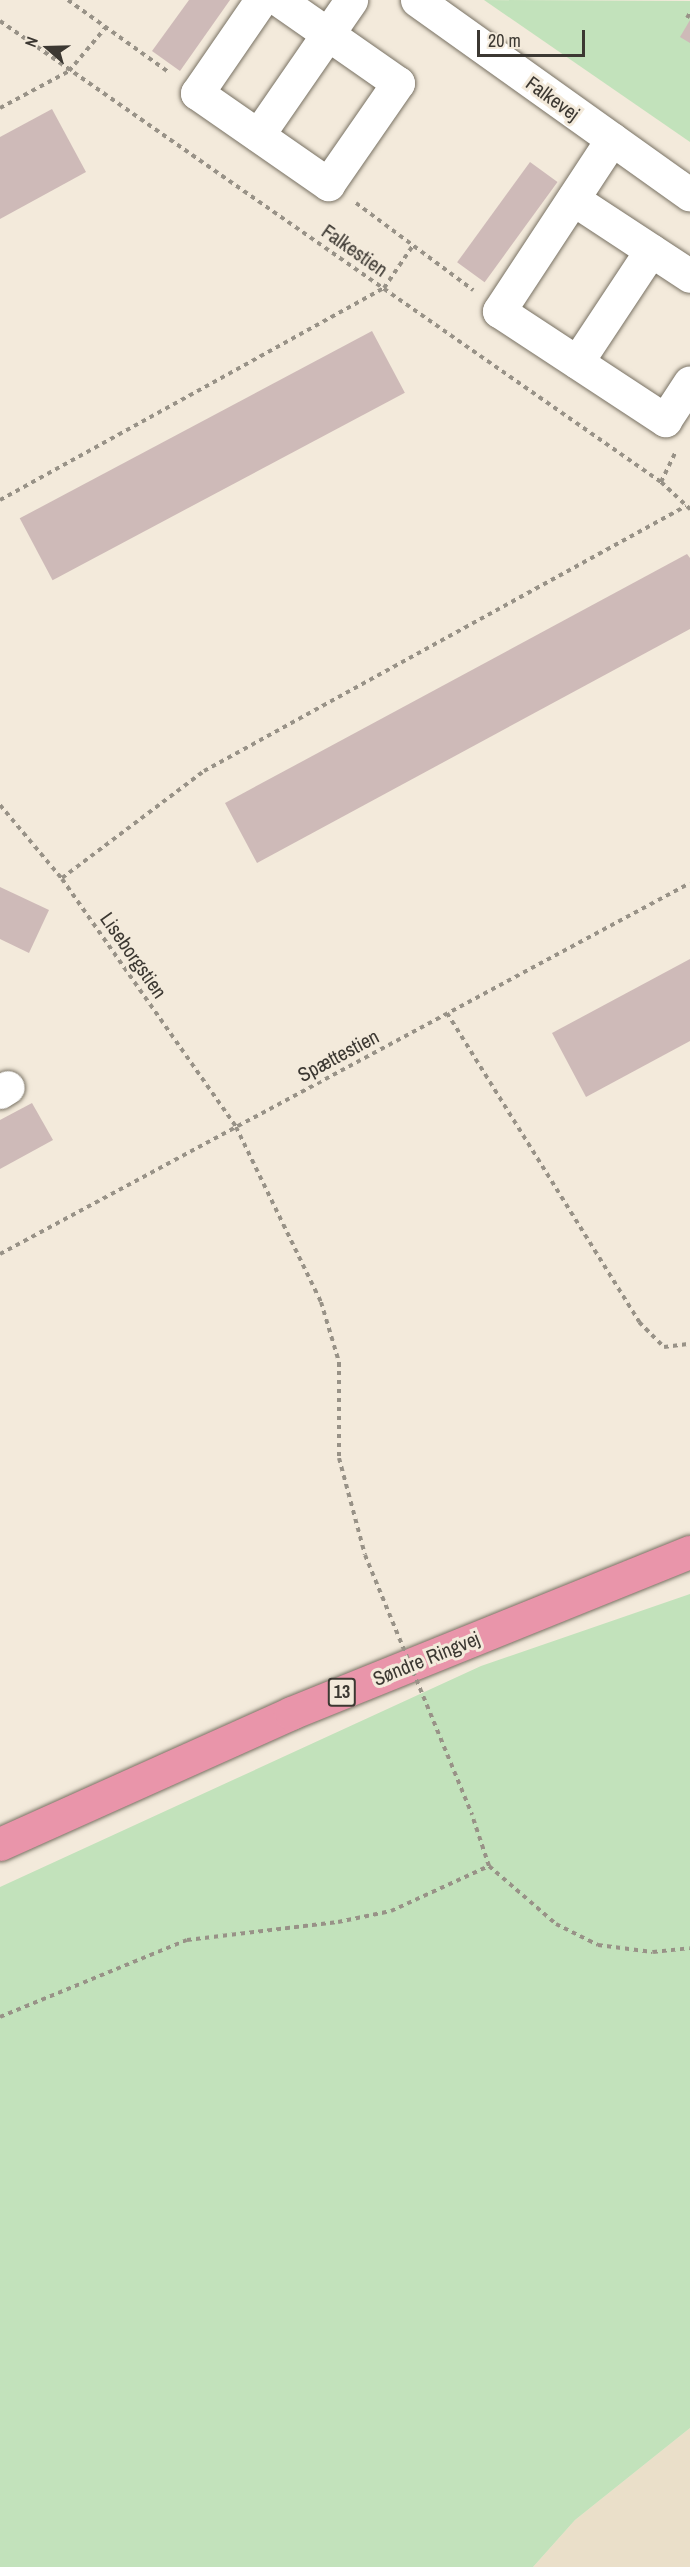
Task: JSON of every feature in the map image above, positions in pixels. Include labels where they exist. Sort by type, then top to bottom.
[{"type":"main road","name":"Søndre Ringvej","points":[[0,1844],[291,1713],[690,1552]]},
{"type":"street","points":[[261,0],[197,93],[328,184],[398,83],[279,0]]},
{"type":"street","points":[[258,135],[351,0]]},
{"type":"street","name":"Falkevej","points":[[417,0],[690,195]]},
{"type":"street","points":[[612,139],[499,311],[665,420],[690,382]]},
{"type":"street","points":[[573,199],[690,276]]},
{"type":"street","points":[[577,362],[651,250]]},
{"type":"path","points":[[69,0],[197,93]]},
{"type":"path","points":[[687,18],[690,13]]},
{"type":"path","name":"Falkestien","points":[[0,21],[661,482],[688,507]]},
{"type":"path","points":[[0,108],[69,70],[106,27]]},
{"type":"path","points":[[328,184],[414,244],[499,311]]},
{"type":"path","points":[[0,500],[384,288],[414,244]]},
{"type":"path","points":[[62,879],[204,771],[688,507]]},
{"type":"path","name":"Liseborgstien","points":[[0,805],[62,879],[236,1127],[321,1302],[339,1362],[339,1458],[365,1555],[472,1815],[489,1866]]},
{"type":"path","name":"Spættestien","points":[[0,1254],[690,883]]},
{"type":"path","points":[[447,1013],[639,1322],[664,1347],[690,1344]]},
{"type":"path","points":[[0,2018],[187,1941],[338,1922],[391,1911],[489,1866],[556,1924],[598,1945],[653,1952],[690,1948]]},
{"type":"shaded area","points":[[690,2428],[690,2567],[533,2567],[575,2520]]},
{"type":"green space","points":[[484,0],[690,1],[690,142]]},
{"type":"green space","points":[[690,1594],[690,2428],[575,2520],[533,2567],[0,2567],[0,1887],[481,1666]]},
{"type":"building","points":[[189,0],[230,0],[180,71],[152,51]]},
{"type":"building","points":[[690,20],[690,43],[680,37]]},
{"type":"building","points":[[52,109],[86,172],[0,219],[0,137]]},
{"type":"building","points":[[530,162],[558,182],[485,282],[457,262]]},
{"type":"building","points":[[372,331],[405,393],[53,580],[20,518]]},
{"type":"building","points":[[687,554],[690,558],[690,629],[257,863],[225,803]]},
{"type":"building","points":[[0,887],[49,910],[29,953],[0,939]]},
{"type":"building","points":[[690,959],[690,1041],[586,1097],[552,1033]]},
{"type":"building","points":[[32,1103],[53,1140],[0,1169],[0,1120]]}]
